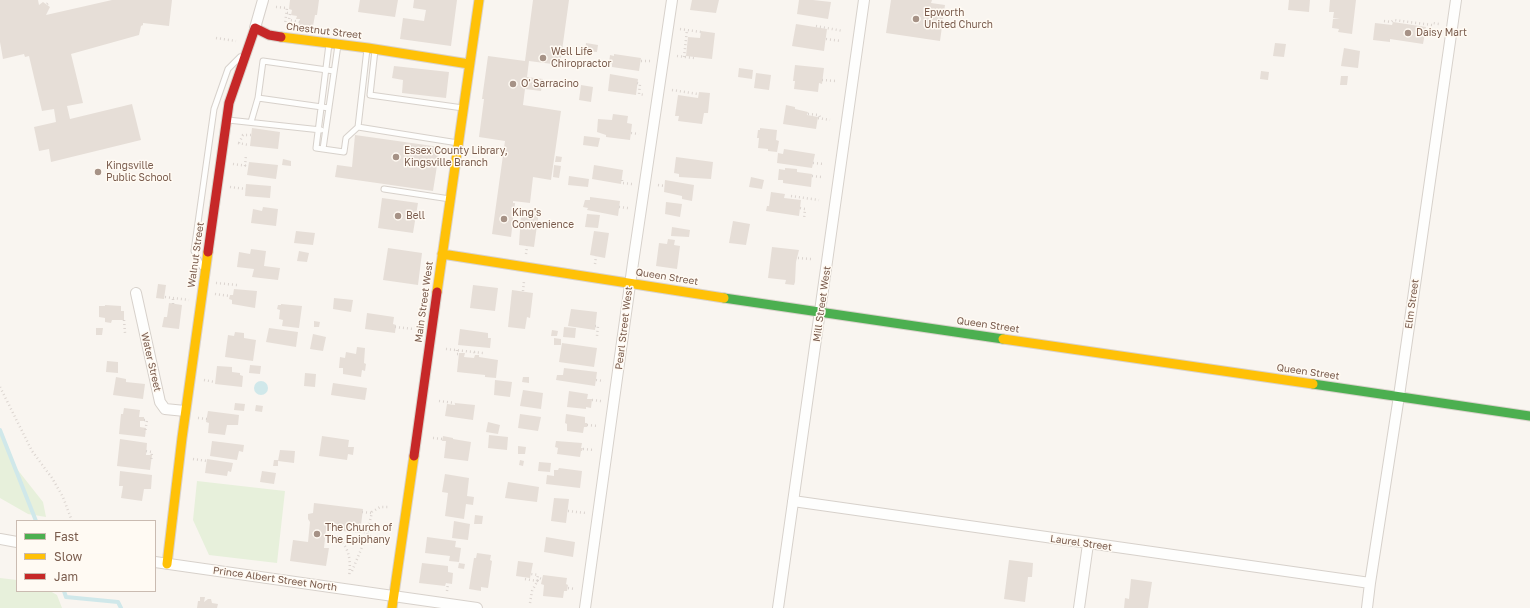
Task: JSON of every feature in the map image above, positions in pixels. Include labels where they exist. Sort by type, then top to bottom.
[{"type":"street","points":[[247,50],[263,0]]},
{"type":"street","name":"Main Street West","points":[[392,608],[479,0]]},
{"type":"street","name":"Pearl Street West","points":[[585,608],[630,282],[672,0]]},
{"type":"street","name":"Mill Street West","points":[[778,608],[864,0]]},
{"type":"street","name":"Elm Street","points":[[1367,608],[1456,0]]},
{"type":"street","name":"Chestnut Street","points":[[255,28],[273,36],[371,48],[470,64]]},
{"type":"street","name":"Walnut Street","points":[[167,564],[185,411],[229,103],[247,50]]},
{"type":"street","name":"Queen Street","points":[[442,254],[821,312],[1530,416]]},
{"type":"street","name":"Water Street","points":[[136,293],[160,402],[165,409],[185,411]]},
{"type":"street","name":"Laurel Street","points":[[793,501],[1370,583]]},
{"type":"street","points":[[0,539],[16,542]]},
{"type":"street","points":[[1079,608],[1088,544]]},
{"type":"street","name":"Prince Albert Street North","points":[[156,562],[477,608]]},
{"type":"lane","points":[[334,44],[326,69],[316,148],[344,152],[346,138],[358,127],[371,48]]},
{"type":"lane","points":[[323,149],[334,71],[334,44]]},
{"type":"lane","points":[[371,48],[370,95],[464,108]]},
{"type":"lane","points":[[204,277],[194,251],[214,109],[228,69],[247,50]]},
{"type":"lane","points":[[251,122],[258,98],[263,61],[334,71]]},
{"type":"lane","points":[[258,98],[329,108]]},
{"type":"lane","points":[[227,120],[325,131]]},
{"type":"lane","points":[[358,127],[459,143]]},
{"type":"lane","points":[[384,189],[450,200]]},
{"type":"path","points":[[276,7],[287,8],[285,24]]},
{"type":"path","points":[[287,13],[290,13],[289,20],[300,22]]},
{"type":"path","points":[[1384,21],[1391,22],[1394,20],[1432,25],[1433,23],[1439,24]]},
{"type":"path","points":[[816,26],[843,31]]},
{"type":"path","points":[[680,29],[701,32]]},
{"type":"path","points":[[684,57],[688,30]]},
{"type":"path","points":[[216,38],[239,41]]},
{"type":"path","points":[[826,39],[842,41]]},
{"type":"path","points":[[676,56],[694,57]]},
{"type":"path","points":[[640,60],[650,61]]},
{"type":"path","points":[[822,80],[836,81]]},
{"type":"path","points":[[638,83],[640,84],[639,94],[645,95]]},
{"type":"path","points":[[672,90],[698,94]]},
{"type":"path","points":[[808,114],[819,115],[820,119],[830,120]]},
{"type":"path","points":[[631,133],[639,134]]},
{"type":"path","points":[[250,145],[238,143],[243,135],[251,135]]},
{"type":"path","points":[[233,164],[246,166],[246,156]]},
{"type":"path","points":[[813,163],[824,164]]},
{"type":"path","points":[[812,176],[822,177]]},
{"type":"path","points":[[622,180],[622,183],[632,184]]},
{"type":"path","points":[[658,185],[664,186]]},
{"type":"path","points":[[230,187],[246,189]]},
{"type":"path","points":[[791,196],[819,200]]},
{"type":"path","points":[[619,207],[628,208]]},
{"type":"path","points":[[800,208],[805,209],[804,219]]},
{"type":"path","points":[[526,255],[527,246]]},
{"type":"path","points":[[595,265],[596,256]]},
{"type":"path","points":[[798,258],[811,259]]},
{"type":"path","points":[[204,277],[237,285]]},
{"type":"path","points":[[523,292],[524,281]]},
{"type":"path","points":[[215,294],[230,296]]},
{"type":"path","points":[[165,297],[190,300]]},
{"type":"path","points":[[173,298],[173,304]]},
{"type":"path","points":[[124,320],[125,333]]},
{"type":"path","points":[[595,326],[598,326],[597,336]]},
{"type":"path","points":[[395,327],[414,329]]},
{"type":"path","points":[[446,349],[474,354],[483,353]]},
{"type":"path","points":[[457,350],[457,354],[459,354]]},
{"type":"path","points":[[204,380],[215,382]]},
{"type":"path","points":[[596,380],[604,381]]},
{"type":"path","points":[[0,387],[32,451],[52,478],[63,497],[72,520]]},
{"type":"path","points":[[592,400],[601,402]]},
{"type":"path","points":[[439,401],[455,403]]},
{"type":"path","points":[[198,418],[207,419]]},
{"type":"path","points":[[144,420],[147,420],[145,433]]},
{"type":"path","points":[[587,425],[598,426]]},
{"type":"path","points":[[433,438],[443,439]]},
{"type":"path","points":[[583,449],[594,450]]},
{"type":"path","points":[[146,452],[152,452],[151,461]]},
{"type":"path","points":[[193,459],[207,461]]},
{"type":"path","points":[[325,536],[337,537],[348,551],[350,577],[368,533],[372,513],[380,507],[389,507]]},
{"type":"path","points":[[568,511],[586,513]]},
{"type":"path","points":[[362,512],[372,513]]},
{"type":"path","points":[[360,531],[368,533],[373,539],[384,543]]},
{"type":"path","points":[[530,603],[532,591],[538,575],[531,574]]},
{"type":"path","points":[[525,579],[537,581],[539,578],[542,579]]},
{"type":"path","points":[[447,591],[448,583]]},
{"type":"path","points":[[568,588],[575,589]]},
{"type":"green space","points":[[0,428],[17,469],[43,502],[46,517],[28,514],[0,498]]},
{"type":"green space","points":[[197,481],[285,491],[277,563],[209,555],[193,520]]},
{"type":"green space","points":[[0,578],[16,580],[16,592],[52,592],[57,595],[62,608],[0,608]]},
{"type":"water","points":[[258,381],[264,381],[268,385],[268,391],[264,395],[258,395],[254,391],[254,385]]},
{"type":"building","points":[[0,0],[38,0],[39,5],[43,2],[50,7],[46,15],[112,0],[172,0],[169,26],[143,23],[139,35],[71,54],[83,103],[67,106],[70,119],[132,104],[141,140],[51,162],[49,149],[39,151],[34,127],[56,122],[54,109],[42,111],[29,56],[25,57],[24,54],[3,59],[0,42]]},
{"type":"building","points":[[290,0],[319,0],[317,15],[315,15],[313,26],[299,25],[300,19],[296,19],[297,16],[291,15],[292,10],[289,9]]},
{"type":"building","points":[[360,0],[398,0],[395,17],[358,12]]},
{"type":"building","points":[[414,0],[457,0],[451,46],[400,39],[403,18],[424,21],[426,10],[413,8]]},
{"type":"building","points":[[533,0],[569,0],[560,65],[529,61],[527,77],[543,79],[541,91],[525,89],[523,105],[561,111],[551,180],[533,177],[530,203],[513,201],[513,203],[515,203],[511,237],[492,234],[505,141],[479,137],[484,99],[482,99],[488,56],[525,61]]},
{"type":"building","points":[[692,0],[719,0],[716,13],[690,10]]},
{"type":"building","points":[[799,0],[831,2],[828,19],[797,14]]},
{"type":"building","name":"Epworth United Church","points":[[891,0],[932,0],[931,3],[945,5],[940,41],[886,33]]},
{"type":"building","points":[[1289,0],[1310,0],[1309,12],[1288,10]]},
{"type":"building","points":[[1330,0],[1356,0],[1352,34],[1338,32],[1339,29],[1332,28],[1333,19],[1340,18],[1333,18],[1334,12],[1329,12]]},
{"type":"building","name":"Daisy Mart","points":[[1393,22],[1426,27],[1423,44],[1390,39],[1390,42],[1373,40],[1375,23],[1392,25]]},
{"type":"building","points":[[796,24],[827,29],[824,51],[792,46]]},
{"type":"building","points":[[701,31],[715,33],[712,59],[686,56],[688,37],[700,38]]},
{"type":"building","points":[[586,43],[598,45],[597,52],[585,51]]},
{"type":"building","points":[[1275,43],[1286,44],[1284,57],[1273,56]]},
{"type":"building","points":[[1344,48],[1360,51],[1358,68],[1341,66]]},
{"type":"building","points":[[614,54],[641,58],[639,71],[612,67],[612,64],[609,63],[610,55],[614,56]]},
{"type":"building","points":[[795,65],[824,68],[822,84],[819,83],[818,92],[794,89],[795,81],[793,81]]},
{"type":"building","points":[[394,66],[449,72],[446,98],[402,93],[403,80],[392,78]]},
{"type":"building","points":[[739,68],[753,70],[752,79],[738,77]]},
{"type":"building","points":[[1261,71],[1269,72],[1268,80],[1260,79]]},
{"type":"building","points":[[756,73],[771,75],[769,90],[754,88]]},
{"type":"building","points":[[610,74],[638,79],[636,95],[608,91]]},
{"type":"building","points":[[1341,76],[1348,76],[1347,85],[1340,85]]},
{"type":"building","points":[[581,85],[593,87],[591,102],[579,100]]},
{"type":"building","points":[[699,92],[710,93],[708,113],[704,113],[702,124],[678,121],[679,116],[675,116],[678,95],[698,98]]},
{"type":"building","points":[[786,105],[808,112],[807,115],[818,117],[816,129],[783,124]]},
{"type":"building","points":[[613,114],[628,116],[627,123],[632,124],[630,140],[606,137],[606,135],[597,132],[598,119],[612,120]]},
{"type":"building","points":[[252,128],[280,132],[278,149],[250,146]]},
{"type":"building","points":[[760,128],[777,130],[776,140],[779,141],[777,152],[758,148],[759,138],[757,138],[758,130],[760,130]]},
{"type":"building","name":"Essex County Library, Kingsville Branch","points":[[355,135],[440,147],[433,191],[335,177],[337,165],[352,167]]},
{"type":"building","points":[[584,136],[600,138],[598,147],[583,145]]},
{"type":"building","points":[[784,149],[815,154],[812,168],[777,163],[778,153],[783,154]]},
{"type":"building","points":[[556,156],[562,157],[561,162],[555,162]]},
{"type":"building","points":[[676,157],[713,162],[711,179],[679,177],[679,174],[674,173]]},
{"type":"building","points":[[283,159],[291,161],[291,166],[282,165]]},
{"type":"building","points":[[249,162],[278,165],[276,179],[247,175]]},
{"type":"building","points":[[554,165],[561,166],[559,178],[553,177]]},
{"type":"building","points":[[594,165],[623,170],[621,184],[592,179]]},
{"type":"building","points":[[785,168],[797,169],[797,172],[812,174],[811,187],[783,183],[783,180],[778,180],[779,169],[785,170]]},
{"type":"building","points":[[569,176],[589,179],[588,187],[568,185]]},
{"type":"building","points":[[751,177],[764,180],[762,189],[749,187]]},
{"type":"building","points":[[665,180],[694,185],[692,201],[682,199],[682,196],[664,192]]},
{"type":"building","points":[[246,184],[271,186],[270,198],[245,196]]},
{"type":"building","points":[[771,192],[785,194],[784,198],[801,200],[799,216],[766,211],[767,206],[769,206]]},
{"type":"building","points":[[590,197],[620,201],[618,216],[587,210],[588,208],[583,207],[585,200],[590,200]]},
{"type":"building","name":"Bell","points":[[382,198],[418,203],[413,233],[378,228]]},
{"type":"building","points":[[666,202],[682,204],[680,217],[665,214]]},
{"type":"building","points":[[263,207],[278,209],[276,226],[251,223],[253,209],[262,211]]},
{"type":"building","points":[[527,210],[539,211],[534,247],[519,245],[521,215],[526,215]]},
{"type":"building","points":[[587,214],[600,215],[598,228],[585,227]]},
{"type":"building","points":[[733,221],[750,224],[746,245],[729,243]]},
{"type":"building","points":[[672,227],[690,230],[689,237],[671,236]]},
{"type":"building","points":[[296,231],[315,233],[313,245],[294,243]]},
{"type":"building","points":[[594,231],[609,233],[605,258],[590,255]]},
{"type":"building","points":[[668,239],[675,240],[674,245],[680,246],[677,269],[656,266],[659,243],[667,244]]},
{"type":"building","points":[[772,247],[799,250],[796,262],[794,285],[785,284],[786,280],[768,278]]},
{"type":"building","points":[[388,248],[422,253],[418,285],[383,280]]},
{"type":"building","points":[[251,249],[266,251],[264,266],[280,268],[278,280],[252,277],[254,269],[237,267],[239,252],[250,254]]},
{"type":"building","points":[[299,251],[309,253],[307,262],[297,261]]},
{"type":"building","points":[[158,284],[166,285],[164,299],[156,298]]},
{"type":"building","points":[[473,285],[498,288],[495,311],[470,308]]},
{"type":"building","points":[[234,289],[257,291],[255,308],[232,304],[232,300],[229,299],[230,295],[233,295]]},
{"type":"building","points":[[512,290],[533,293],[530,318],[527,317],[525,329],[508,327]]},
{"type":"building","points":[[334,298],[353,300],[351,312],[333,309]]},
{"type":"building","points":[[169,303],[182,305],[179,329],[162,327],[164,317],[167,317]]},
{"type":"building","points":[[278,305],[302,306],[299,328],[282,326],[283,320],[279,319],[280,310],[277,309]]},
{"type":"building","points":[[99,306],[121,306],[121,311],[124,311],[124,320],[112,320],[111,323],[105,322],[105,318],[99,317]]},
{"type":"building","points":[[571,309],[597,312],[595,330],[568,326]]},
{"type":"building","points":[[367,313],[394,317],[393,324],[396,325],[395,333],[365,329]]},
{"type":"building","points":[[314,321],[320,322],[319,327],[314,327]]},
{"type":"building","points":[[564,327],[576,328],[575,338],[563,337]]},
{"type":"building","points":[[96,328],[103,328],[102,335],[96,335]]},
{"type":"building","points":[[269,328],[298,332],[296,347],[266,342]]},
{"type":"building","points":[[460,329],[488,333],[488,338],[491,338],[490,348],[458,345]]},
{"type":"building","points":[[552,330],[558,331],[557,336],[551,336]]},
{"type":"building","points":[[235,332],[244,333],[244,338],[256,340],[253,361],[225,357],[228,335],[234,336]]},
{"type":"building","points":[[313,334],[326,337],[323,351],[310,349]]},
{"type":"building","points":[[554,338],[561,339],[561,345],[554,345]]},
{"type":"building","points":[[562,343],[597,348],[594,367],[559,362]]},
{"type":"building","points":[[357,347],[365,348],[365,371],[362,370],[361,377],[343,374],[343,368],[339,368],[340,357],[345,358],[346,352],[356,354]]},
{"type":"building","points":[[459,353],[465,353],[464,357],[474,358],[475,355],[479,355],[479,357],[498,360],[496,378],[485,377],[485,375],[457,372]]},
{"type":"building","points":[[107,361],[118,362],[118,373],[106,372]]},
{"type":"building","points":[[250,365],[261,366],[260,374],[249,373]]},
{"type":"building","points":[[217,366],[232,367],[232,372],[240,373],[240,375],[243,376],[242,387],[215,384]]},
{"type":"building","points":[[564,368],[597,372],[595,386],[556,380],[557,375],[563,375]]},
{"type":"building","points":[[305,373],[316,374],[315,387],[304,386]]},
{"type":"building","points":[[116,377],[126,379],[126,382],[145,384],[143,399],[113,395]]},
{"type":"building","points":[[523,377],[529,377],[529,383],[522,382]]},
{"type":"building","points":[[495,380],[512,382],[510,397],[494,395]]},
{"type":"building","points":[[333,383],[367,388],[365,400],[331,395]]},
{"type":"building","points":[[523,390],[543,393],[541,409],[520,406]]},
{"type":"building","points":[[569,391],[588,394],[587,399],[592,399],[591,408],[586,407],[586,409],[567,407]]},
{"type":"building","points":[[235,403],[245,404],[244,411],[234,410]]},
{"type":"building","points":[[455,403],[475,405],[473,420],[445,416],[447,404],[455,405]]},
{"type":"building","points":[[256,405],[263,406],[262,412],[255,411]]},
{"type":"building","points":[[124,408],[140,410],[139,417],[144,417],[144,421],[140,421],[140,427],[146,428],[145,437],[119,434],[121,414],[123,414]]},
{"type":"building","points":[[208,411],[239,415],[238,425],[227,425],[225,435],[208,433],[209,423],[206,422]]},
{"type":"building","points":[[520,414],[541,417],[538,431],[518,428]]},
{"type":"building","points":[[566,414],[585,417],[587,427],[584,427],[583,433],[567,431],[567,424],[565,423]]},
{"type":"building","points":[[488,422],[500,425],[498,434],[486,432]]},
{"type":"building","points":[[489,435],[508,437],[507,450],[488,448]]},
{"type":"building","points":[[322,436],[349,440],[348,447],[354,447],[353,455],[348,454],[347,460],[319,456]]},
{"type":"building","points":[[443,436],[471,442],[468,461],[444,458],[446,441],[442,441]]},
{"type":"building","points":[[120,439],[147,443],[146,455],[152,455],[150,470],[117,466]]},
{"type":"building","points":[[212,441],[244,445],[243,452],[239,451],[237,460],[210,456]]},
{"type":"building","points":[[556,441],[582,443],[581,448],[583,448],[580,457],[557,454],[558,448],[555,447]]},
{"type":"building","points":[[518,446],[526,447],[525,454],[518,454]]},
{"type":"building","points":[[280,450],[295,451],[294,463],[278,461]]},
{"type":"building","points":[[207,459],[233,463],[231,472],[228,471],[227,476],[205,473]]},
{"type":"building","points":[[274,460],[278,460],[278,466],[273,466]]},
{"type":"building","points":[[520,460],[524,461],[523,466],[519,465]]},
{"type":"building","points":[[539,462],[551,463],[550,472],[538,471]]},
{"type":"building","points":[[559,468],[582,471],[580,488],[546,484],[547,475],[554,476],[554,470],[558,470]]},
{"type":"building","points":[[120,471],[152,475],[151,489],[144,489],[142,501],[121,498],[123,486],[119,486]]},
{"type":"building","points":[[262,471],[276,473],[274,484],[260,482]]},
{"type":"building","points":[[445,474],[469,478],[467,496],[474,497],[473,505],[466,504],[464,519],[445,516],[448,493],[442,492]]},
{"type":"building","points":[[508,482],[539,487],[537,502],[505,498]]},
{"type":"building","points":[[554,498],[569,499],[566,523],[551,521]]},
{"type":"building","name":"The Church of The Epiphany","points":[[314,503],[363,509],[360,533],[326,529],[324,548],[329,548],[326,566],[290,561],[293,540],[308,542],[310,522],[308,519],[308,514],[313,513]]},
{"type":"building","points":[[475,515],[483,516],[482,524],[474,524]]},
{"type":"building","points":[[454,521],[470,524],[468,540],[452,538]]},
{"type":"building","points":[[427,537],[456,541],[455,547],[461,548],[459,562],[449,561],[450,556],[425,553]]},
{"type":"building","points":[[546,537],[575,542],[573,557],[544,552]]},
{"type":"building","points":[[477,553],[491,555],[490,560],[492,561],[488,588],[481,587],[481,591],[469,589],[474,558],[476,558]]},
{"type":"building","points":[[1009,560],[1033,563],[1032,577],[1028,577],[1025,602],[1004,599]]},
{"type":"building","points":[[518,561],[533,563],[530,578],[516,576]]},
{"type":"building","points":[[422,563],[448,566],[448,572],[453,573],[452,584],[446,583],[445,586],[419,583]]},
{"type":"building","points":[[459,563],[465,564],[464,569],[458,568]]},
{"type":"building","points":[[543,575],[567,578],[567,591],[564,591],[563,598],[543,596],[544,585],[541,584]]},
{"type":"building","points":[[1131,579],[1152,582],[1148,608],[1124,608],[1125,598],[1129,599]]},
{"type":"building","points":[[200,597],[205,597],[204,602],[211,599],[212,603],[218,604],[217,608],[197,608]]},
{"type":"waterway","points":[[0,430],[36,520]]},
{"type":"waterway","points":[[64,592],[66,597],[118,602],[121,608]]},
{"type":"traffic: fast","points":[[724,298],[1003,339]]},
{"type":"traffic: fast","points":[[1313,384],[1530,416]]},
{"type":"traffic: slow","points":[[437,292],[479,0]]},
{"type":"traffic: slow","points":[[281,37],[368,48],[469,64]]},
{"type":"traffic: slow","points":[[167,564],[182,438],[208,252]]},
{"type":"traffic: slow","points":[[442,254],[724,298]]},
{"type":"traffic: slow","points":[[1003,339],[1313,384]]},
{"type":"traffic: slow","points":[[392,608],[414,456]]},
{"type":"traffic: jam","points":[[208,252],[229,103],[255,28],[269,35],[281,37]]},
{"type":"traffic: jam","points":[[414,456],[437,292]]},
{"type":"place","name":"Epworth United Church","points":[[916,19]]},
{"type":"place","name":"Daisy Mart","points":[[1408,33]]},
{"type":"place","name":"Well Life Chiropractor","points":[[543,58]]},
{"type":"place","name":"O' Sarracino","points":[[513,84]]},
{"type":"place","name":"Essex County Library, Kingsville Branch","points":[[396,157]]},
{"type":"place","name":"Kingsville Public School","points":[[98,172]]},
{"type":"place","name":"Bell","points":[[398,216]]},
{"type":"place","name":"King's Convenience","points":[[504,219]]},
{"type":"place","name":"The Church of The Epiphany","points":[[317,534]]}]
